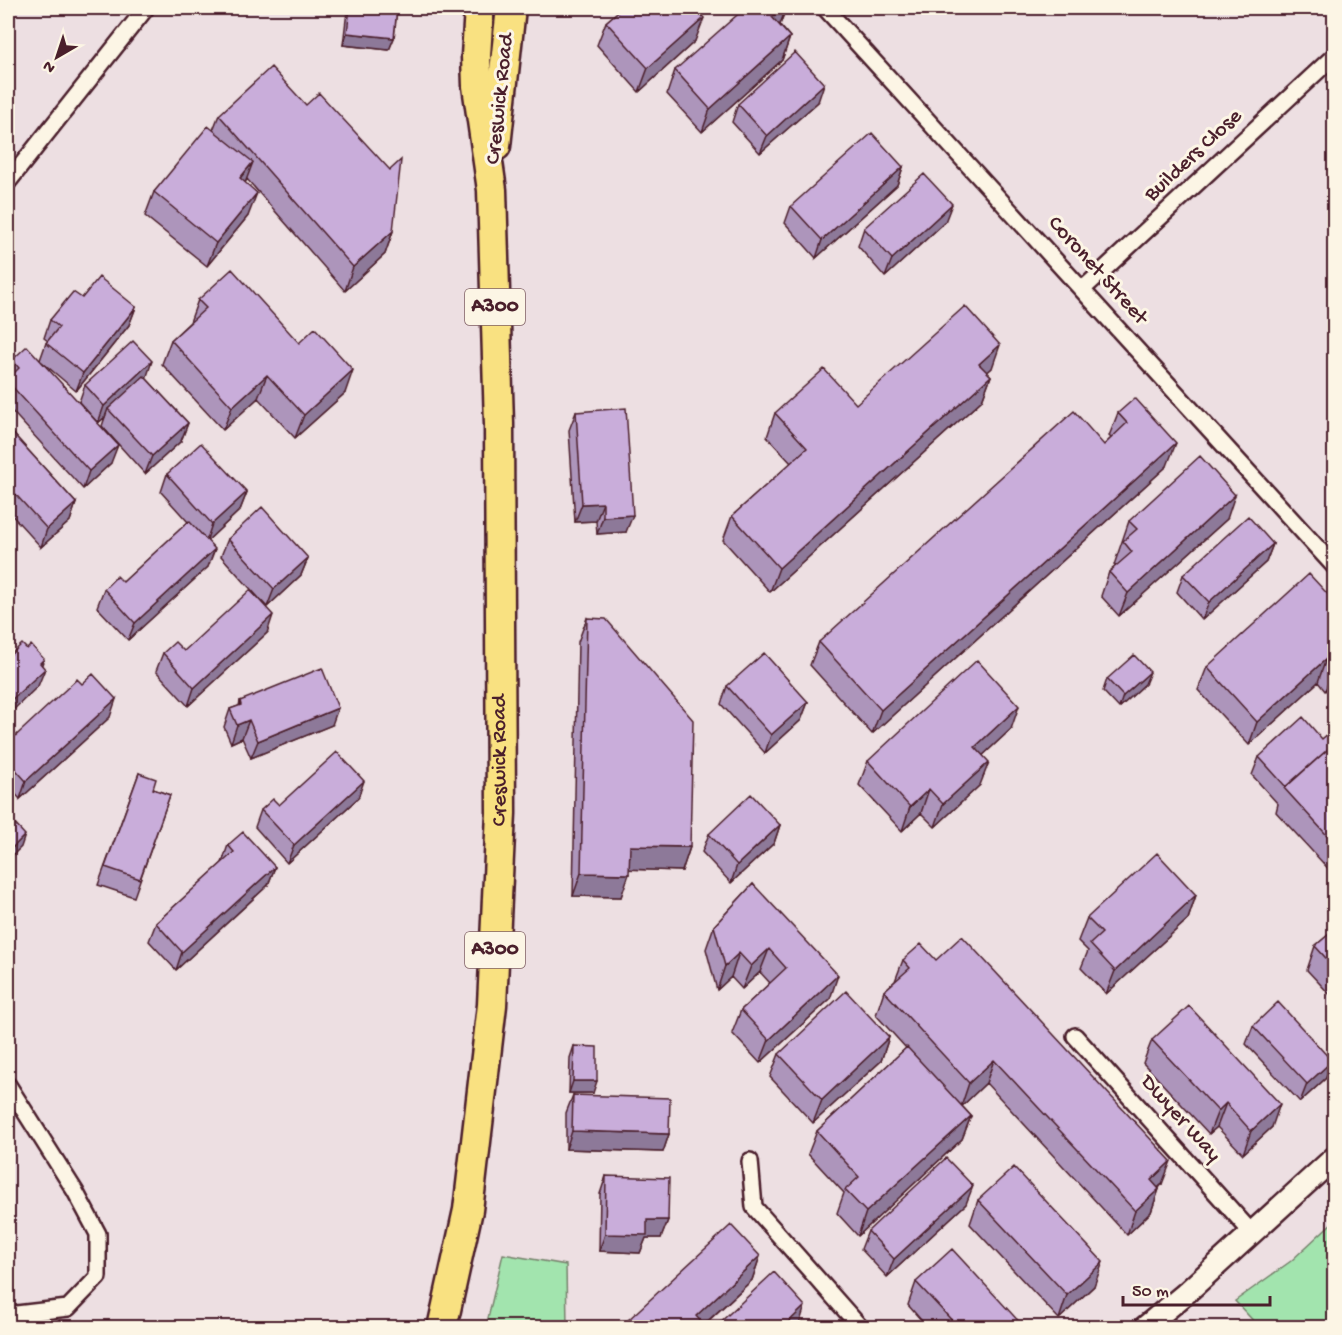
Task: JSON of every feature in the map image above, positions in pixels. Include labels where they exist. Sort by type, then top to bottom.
[{"type":"highway","name":"Creswick Road","points":[[442,1328],[468,1210],[492,1005],[501,813],[499,424],[492,190],[477,86],[479,8]]},
{"type":"highway","name":"Creswick Road","points":[[492,190],[511,8]]},
{"type":"highway","points":[[431,1328],[451,1286]]},
{"type":"highway","points":[[449,1328],[451,1286]]},
{"type":"street","points":[[8,183],[147,8]]},
{"type":"street","name":"Coronet Street","points":[[825,8],[1335,566]]},
{"type":"street","name":"Builders Close","points":[[1083,289],[1335,56]]},
{"type":"street","name":"Dwyer Way","points":[[1075,1036],[1252,1233]]},
{"type":"street","points":[[8,1315],[68,1308],[98,1277],[98,1234],[75,1191],[10,1088]]},
{"type":"street","points":[[1144,1328],[1185,1294],[1335,1158]]},
{"type":"street","points":[[750,1161],[754,1207],[861,1328]]},
{"type":"green space","points":[[1334,1221],[1334,1327],[1259,1327],[1235,1301],[1291,1261]]},
{"type":"green space","points":[[503,1254],[566,1265],[567,1327],[486,1327]]},
{"type":"building","points":[[350,8],[397,8],[394,38],[347,33]]},
{"type":"building","points":[[622,8],[695,8],[704,18],[648,68],[606,22]]},
{"type":"building","points":[[745,8],[783,8],[772,17],[790,37],[710,109],[675,70]]},
{"type":"building","points":[[795,52],[824,84],[767,136],[738,104]]},
{"type":"building","points":[[271,67],[306,105],[319,93],[390,170],[401,160],[393,231],[353,267],[219,115]]},
{"type":"building","points":[[208,126],[253,162],[240,178],[257,193],[216,243],[154,192]]},
{"type":"building","points":[[872,133],[903,167],[822,240],[791,206]]},
{"type":"building","points":[[924,174],[952,204],[892,259],[864,228]]},
{"type":"building","points":[[232,269],[299,343],[315,328],[353,370],[304,415],[267,375],[232,407],[171,340],[206,308],[198,300]]},
{"type":"building","points":[[99,277],[136,307],[83,373],[46,343],[59,327],[50,320],[73,292],[82,298]]},
{"type":"building","points":[[965,306],[1000,345],[979,364],[991,376],[779,568],[732,516],[807,448],[775,413],[824,369],[856,404]]},
{"type":"building","points":[[133,341],[152,361],[104,406],[85,385]]},
{"type":"building","points":[[27,346],[118,445],[89,471],[8,382],[8,379],[19,368],[12,360]]},
{"type":"building","points":[[144,376],[188,423],[152,456],[108,409]]},
{"type":"building","points":[[1135,398],[1176,443],[881,710],[819,642],[1074,411],[1104,445],[1127,423],[1118,413]]},
{"type":"building","points":[[626,408],[633,515],[603,517],[603,503],[582,504],[576,412]]},
{"type":"building","points":[[8,428],[76,503],[47,529],[8,486]]},
{"type":"building","points":[[201,443],[247,492],[212,524],[167,474]]},
{"type":"building","points":[[1200,456],[1235,495],[1128,593],[1109,572],[1132,552],[1123,541],[1137,529],[1129,521]]},
{"type":"building","points":[[262,507],[308,558],[274,589],[228,539]]},
{"type":"building","points":[[1248,516],[1273,544],[1209,602],[1183,575]]},
{"type":"building","points":[[189,521],[215,549],[135,623],[104,589],[117,576],[123,582]]},
{"type":"building","points":[[1309,574],[1335,602],[1335,667],[1326,659],[1257,722],[1207,667]]},
{"type":"building","points":[[250,590],[273,615],[194,688],[163,653],[175,642],[184,651]]},
{"type":"building","points":[[587,618],[606,619],[693,720],[690,847],[630,846],[629,874],[581,873]]},
{"type":"building","points":[[22,644],[27,649],[31,645],[44,659],[40,663],[45,669],[8,703],[8,657]]},
{"type":"building","points":[[764,653],[808,702],[771,735],[727,686]]},
{"type":"building","points":[[1134,655],[1150,672],[1123,696],[1107,679]]},
{"type":"building","points":[[977,660],[1019,706],[975,747],[989,762],[943,804],[929,789],[910,807],[868,761]]},
{"type":"building","points":[[322,668],[338,708],[258,741],[249,720],[237,725],[230,709],[241,705],[240,701]]},
{"type":"building","points":[[93,674],[116,699],[26,781],[8,761],[8,743],[77,679],[82,684]]},
{"type":"building","points":[[1303,717],[1322,739],[1335,728],[1335,743],[1286,787],[1259,757]]},
{"type":"building","points":[[1335,743],[1335,844],[1284,788]]},
{"type":"building","points":[[337,752],[364,781],[294,845],[261,810],[273,799],[279,805]]},
{"type":"building","points":[[139,773],[156,779],[153,789],[170,795],[140,879],[105,867]]},
{"type":"building","points":[[751,794],[780,825],[737,865],[709,834]]},
{"type":"building","points":[[8,812],[13,817],[8,822]]},
{"type":"building","points":[[13,822],[25,835],[8,852],[8,827]]},
{"type":"building","points":[[243,832],[275,867],[182,952],[156,923],[234,852],[228,845]]},
{"type":"building","points":[[1157,853],[1196,895],[1115,971],[1090,944],[1102,933],[1087,918]]},
{"type":"building","points":[[753,884],[838,975],[769,1040],[741,1010],[786,968],[769,949],[751,966],[739,953],[725,966],[714,926]]},
{"type":"building","points":[[1335,929],[1335,968],[1315,946]]},
{"type":"building","points":[[962,936],[1171,1161],[1151,1180],[1159,1189],[1135,1211],[994,1060],[969,1083],[884,991],[910,968],[903,960],[921,944],[936,960]]},
{"type":"building","points":[[846,991],[889,1037],[822,1100],[779,1054]]},
{"type":"building","points":[[1278,1002],[1332,1061],[1307,1084],[1253,1026]]},
{"type":"building","points":[[1189,1006],[1280,1104],[1251,1131],[1226,1103],[1218,1111],[1152,1040]]},
{"type":"building","points":[[574,1046],[597,1047],[597,1081],[573,1081]]},
{"type":"building","points":[[907,1047],[971,1116],[866,1212],[845,1190],[859,1177],[817,1131]]},
{"type":"building","points":[[573,1095],[670,1098],[669,1134],[572,1131]]},
{"type":"building","points":[[946,1158],[973,1186],[894,1259],[868,1231]]},
{"type":"building","points":[[1014,1167],[1103,1262],[1067,1295],[978,1200]]},
{"type":"building","points":[[606,1176],[669,1178],[668,1220],[647,1220],[647,1235],[605,1234]]},
{"type":"building","points":[[731,1225],[760,1256],[696,1316],[705,1326],[703,1328],[632,1328],[627,1321]]},
{"type":"building","points":[[952,1249],[1025,1328],[959,1328],[916,1282]]},
{"type":"building","points":[[774,1272],[805,1306],[782,1328],[714,1328]]}]
